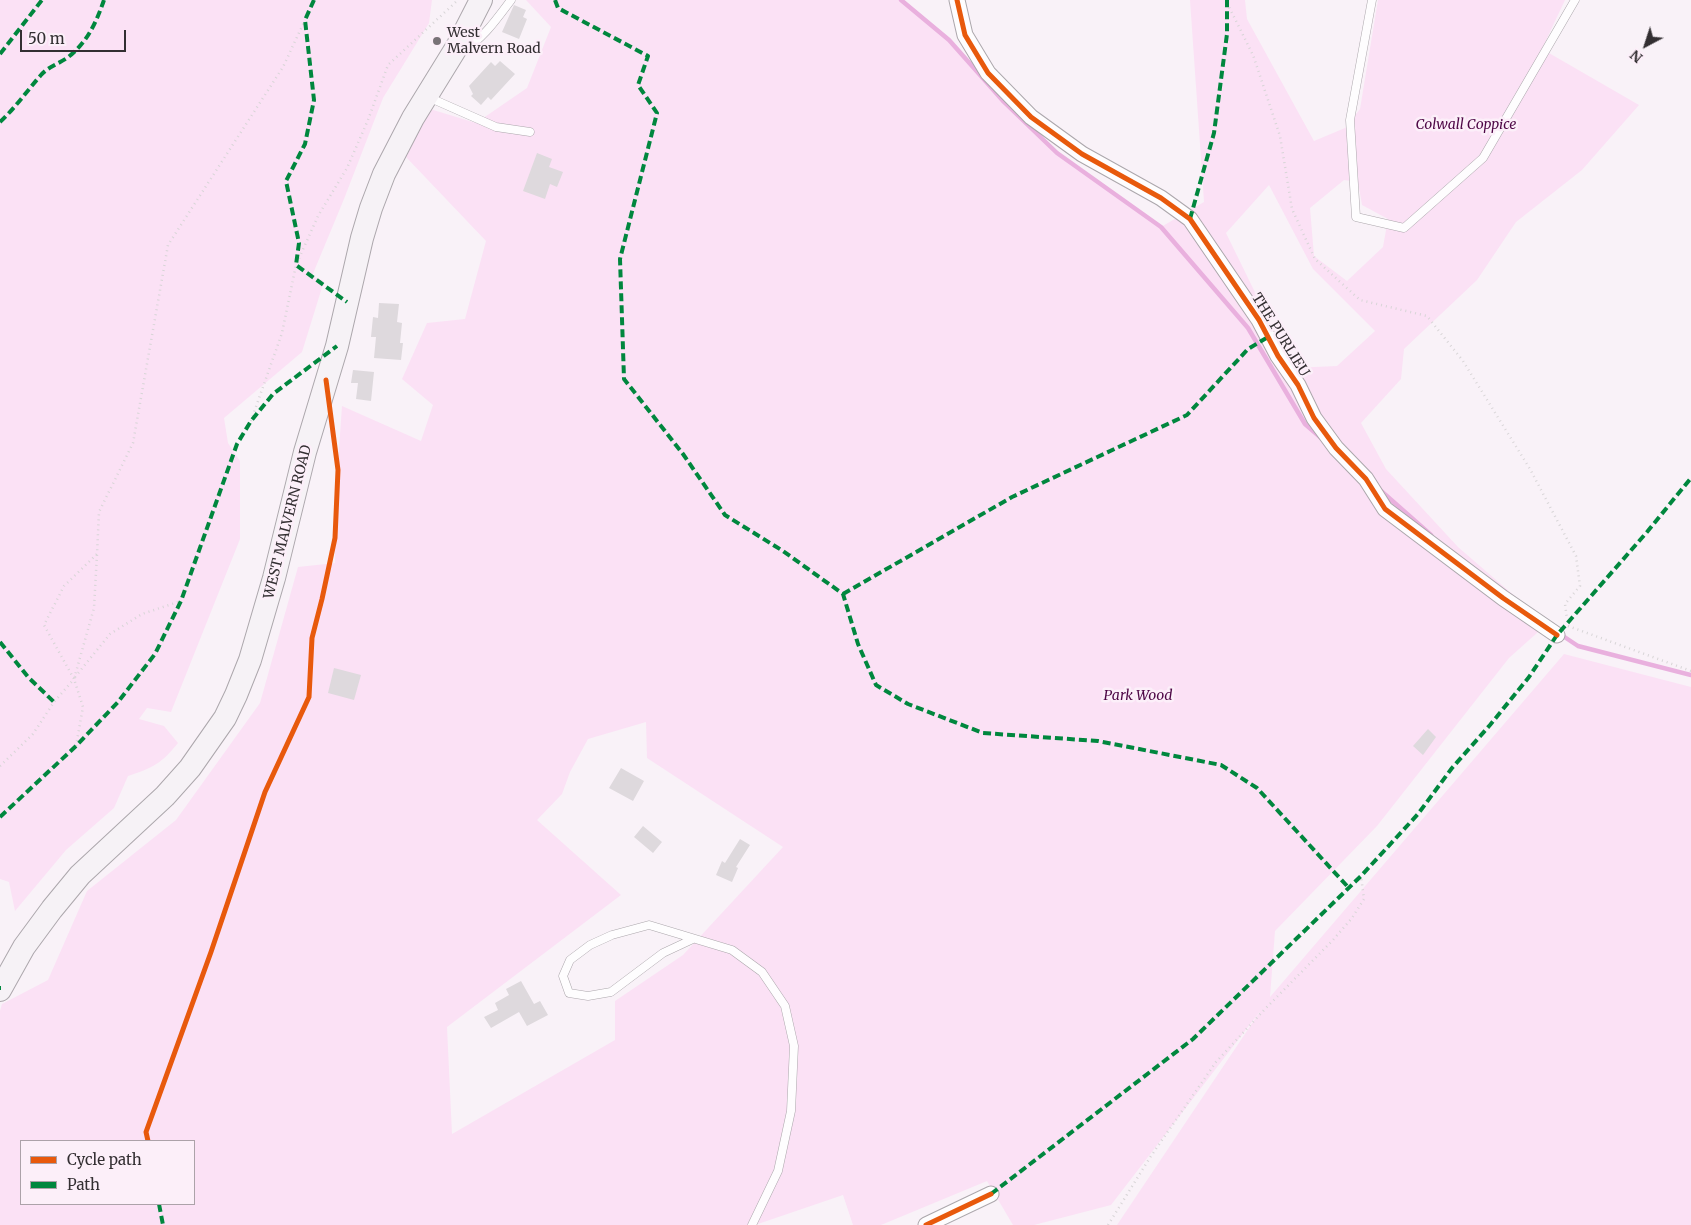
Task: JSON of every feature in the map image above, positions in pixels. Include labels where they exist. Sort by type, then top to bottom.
[{"type":"main road","name":"WEST MALVERN ROAD","points":[[0,990],[24,947],[80,875],[165,796],[184,775],[225,718],[250,660],[274,578],[305,452],[337,346],[362,238],[369,216],[384,174],[413,118],[451,58],[481,0]]},
{"type":"street","name":"THE PURLIEU","points":[[957,0],[965,35],[988,73],[1032,117],[1082,154],[1161,198],[1190,219],[1259,320],[1278,356],[1298,385],[1314,418],[1336,448],[1366,479],[1385,509],[1504,598],[1562,630]]},
{"type":"street","points":[[926,1225],[991,1194]]},
{"type":"lane","points":[[451,58],[479,40],[511,0]]},
{"type":"lane","points":[[1372,0],[1350,120],[1356,217],[1404,228],[1483,158],[1575,0]]},
{"type":"lane","points":[[426,96],[496,127],[530,132]]},
{"type":"lane","points":[[692,939],[663,953],[611,992],[588,996],[570,993],[563,976],[570,960],[590,945],[612,935],[649,925],[732,950],[762,972],[785,1006],[794,1046],[791,1111],[778,1171],[752,1225]]},
{"type":"path","points":[[251,420],[282,333],[296,265],[318,216],[347,168],[368,120],[388,65],[458,0]]},
{"type":"path","points":[[1227,3],[1253,55],[1280,136],[1292,209],[1315,259],[1360,300],[1427,316],[1463,361],[1530,468],[1576,556],[1580,586],[1565,604],[1567,619]]},
{"type":"path","points":[[74,679],[94,608],[98,512],[133,443],[168,245],[283,67],[304,20]]},
{"type":"path","points":[[76,746],[83,707],[74,679],[44,626],[64,586],[97,554]]},
{"type":"path","points":[[0,766],[33,734],[54,702],[110,634],[142,614],[181,601]]},
{"type":"path","points":[[1562,630],[1691,672]]},
{"type":"path","points":[[1108,1225],[1156,1148],[1216,1062],[1309,967],[1352,918],[1364,899],[1361,876]]},
{"type":"green space","points":[[0,0],[432,0],[429,23],[383,98],[312,276],[324,281],[302,352],[224,418],[228,443],[240,461],[240,539],[171,712],[147,708],[139,719],[164,726],[178,743],[156,764],[128,776],[114,808],[66,850],[15,911],[9,882],[0,879]]},
{"type":"green space","name":"Park Wood","points":[[526,0],[901,0],[949,40],[1004,102],[1057,153],[1161,227],[1204,202],[1190,0],[1245,0],[1247,19],[1314,141],[1345,128],[1360,109],[1378,0],[1565,0],[1542,49],[1639,105],[1582,170],[1516,222],[1477,280],[1404,349],[1401,379],[1361,423],[1386,469],[1458,547],[1547,624],[1509,658],[1377,826],[1275,931],[1270,997],[1564,654],[1691,687],[1691,1225],[1117,1225],[1261,1010],[1111,1205],[1034,1225],[1013,1225],[987,1181],[881,1225],[853,1225],[843,1195],[755,1225],[0,1225],[0,1011],[2,1004],[48,980],[87,891],[176,820],[260,703],[298,567],[335,563],[335,505],[342,406],[421,441],[433,405],[402,379],[427,323],[465,319],[486,241],[406,157],[430,109],[476,123],[527,88],[551,27]],"holes":[[[1344,180],[1358,182],[1362,205],[1388,219],[1383,247],[1347,281],[1314,256],[1310,208]],[[1269,185],[1313,269],[1375,331],[1337,366],[1292,368],[1226,233]],[[646,722],[647,758],[783,847],[683,955],[615,1001],[615,1040],[452,1134],[447,1027],[621,895],[537,820],[562,794],[570,772],[588,739]]]},
{"type":"building","points":[[514,5],[526,10],[523,17],[527,19],[519,39],[502,32]]},
{"type":"building","points":[[500,61],[515,74],[491,100],[488,97],[481,105],[471,96],[473,94],[469,86],[491,62],[495,66]]},
{"type":"building","points":[[537,153],[552,159],[549,167],[563,172],[557,187],[550,184],[545,199],[523,191]]},
{"type":"building","points":[[379,303],[399,304],[397,322],[402,323],[400,343],[403,343],[401,360],[374,358],[376,337],[371,337],[373,317],[378,318]]},
{"type":"building","points":[[353,370],[374,372],[371,401],[356,399],[358,383],[351,383]]},
{"type":"building","points":[[334,668],[361,675],[354,700],[328,693]]},
{"type":"building","points":[[1428,729],[1436,737],[1423,755],[1413,746]]},
{"type":"building","points":[[621,768],[644,781],[633,801],[609,788]]},
{"type":"building","points":[[643,826],[662,842],[653,853],[634,837]]},
{"type":"building","points":[[740,839],[750,845],[736,867],[738,868],[732,882],[716,875],[722,861],[725,863]]},
{"type":"building","points":[[521,981],[534,1004],[540,1001],[548,1015],[527,1026],[519,1012],[491,1028],[484,1017],[498,1010],[495,1003],[509,995],[506,989]]},
{"type":"waterway","points":[[901,0],[949,40],[1004,102],[1057,153],[1161,227],[1248,328],[1305,424],[1320,437]]},
{"type":"waterway","points":[[1380,490],[1431,535]]},
{"type":"waterway","points":[[1560,634],[1578,646],[1691,675]]},
{"type":"marked path","points":[[0,54],[42,0]]},
{"type":"marked path","points":[[0,122],[44,72],[67,58],[80,46],[94,25],[104,0]]},
{"type":"marked path","points":[[314,0],[305,20],[314,100],[305,144],[286,181],[299,243],[296,265],[347,302]]},
{"type":"marked path","points":[[555,0],[558,8],[648,56],[638,85],[657,113],[620,259],[624,379],[683,454],[725,515],[783,551],[843,594],[858,644],[876,685],[908,704],[983,733],[1098,741],[1221,765],[1257,788],[1348,887]]},
{"type":"marked path","points":[[1190,219],[1214,133],[1227,34],[1227,0]]},
{"type":"marked path","points":[[843,594],[1012,497],[1187,415],[1248,349],[1268,337]]},
{"type":"marked path","points":[[0,817],[76,746],[118,702],[155,654],[181,601],[237,444],[251,421],[273,394],[337,346]]},
{"type":"marked path","points":[[991,1194],[1193,1039],[1361,876],[1418,814],[1452,768],[1529,677],[1557,635],[1647,532],[1691,478]]},
{"type":"marked path","points":[[0,642],[28,677],[54,702]]},
{"type":"marked path","points":[[159,1205],[163,1225]]},
{"type":"cycle path","points":[[957,0],[965,35],[988,73],[1031,117],[1082,154],[1161,198],[1190,219],[1259,320],[1278,356],[1298,385],[1314,418],[1336,448],[1366,479],[1385,509],[1503,598],[1557,635]]},
{"type":"cycle path","points":[[148,1140],[146,1132],[211,952],[265,792],[309,697],[312,638],[335,538],[338,470],[326,380]]},
{"type":"cycle path","points":[[926,1225],[991,1194]]},
{"type":"place","name":"West Malvern Road","points":[[437,41]]},
{"type":"park label","name":"Colwall Coppice","points":[[1466,125]]}]
